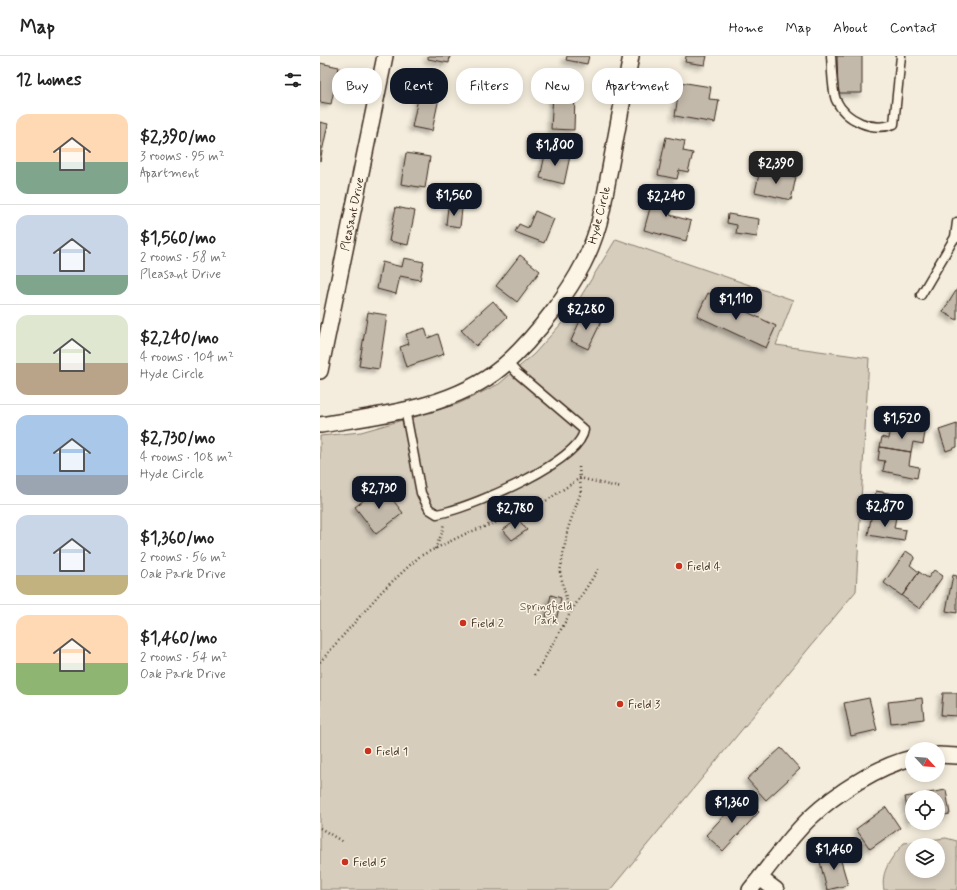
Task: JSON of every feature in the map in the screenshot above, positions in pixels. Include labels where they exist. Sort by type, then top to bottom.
[{"type":"street","name":"Pleasant Drive","points":[[320,371],[385,56]]},
{"type":"street","name":"Hyde Circle","points":[[320,425],[426,405],[454,395],[479,383],[525,346],[568,291],[588,258],[598,229],[602,211],[631,56]]},
{"type":"street","points":[[945,755],[957,756]]},
{"type":"street","points":[[750,890],[796,832],[811,817],[829,803],[882,769],[905,761]]},
{"type":"street","points":[[760,878],[776,890]]},
{"type":"lane","points":[[830,56],[836,99],[846,112],[864,125],[885,127],[894,124],[901,56]]},
{"type":"lane","points":[[920,295],[956,237],[957,222]]},
{"type":"lane","points":[[405,409],[421,493],[429,509],[437,514],[446,512],[503,492],[559,459],[575,446],[584,430],[517,373],[507,362]]},
{"type":"path","points":[[572,610],[567,602],[560,572],[568,528],[581,492],[579,467]]},
{"type":"path","points":[[320,662],[382,591],[420,556],[465,534],[537,507],[580,478],[621,488]]},
{"type":"path","points":[[435,549],[442,533]]},
{"type":"path","points":[[535,675],[572,610],[599,568]]},
{"type":"path","points":[[320,828],[343,842]]},
{"type":"green space","name":"Springfield Park","points":[[616,239],[793,300],[776,345],[869,358],[856,591],[610,890],[320,890],[320,436],[361,432],[458,404],[499,384],[534,354],[570,314]]},
{"type":"green space","points":[[945,838],[957,841],[957,890],[884,890],[883,883],[885,870],[895,854],[905,843],[905,878],[945,878]]},
{"type":"building","points":[[428,56],[450,56],[449,63],[428,59]]},
{"type":"building","points":[[567,56],[589,56],[587,64],[566,60]]},
{"type":"building","points":[[686,56],[707,56],[705,65],[685,62]]},
{"type":"building","points":[[837,56],[862,56],[862,93],[838,93]]},
{"type":"building","points":[[320,63],[339,67],[332,68],[331,104],[320,102]]},
{"type":"building","points":[[683,82],[711,87],[709,99],[719,100],[715,123],[675,116],[677,104],[683,104]]},
{"type":"building","points":[[417,104],[438,104],[432,131],[412,127]]},
{"type":"building","points":[[552,104],[575,104],[574,130],[551,129]]},
{"type":"building","points":[[320,122],[328,124],[320,161]]},
{"type":"building","points":[[666,137],[685,141],[683,151],[693,153],[688,172],[679,170],[677,179],[658,175]]},
{"type":"building","points":[[546,150],[570,156],[564,184],[540,178]]},
{"type":"building","points":[[406,153],[430,157],[425,188],[401,184]]},
{"type":"building","points":[[760,170],[796,177],[791,200],[755,192]]},
{"type":"building","points":[[655,190],[676,195],[670,215],[691,221],[686,241],[644,230]]},
{"type":"building","points":[[396,207],[415,211],[408,245],[389,241]]},
{"type":"building","points":[[448,207],[462,209],[460,227],[446,225]]},
{"type":"building","points":[[535,211],[554,219],[544,243],[515,232],[519,224],[528,228]]},
{"type":"building","points":[[728,214],[759,219],[757,237],[736,234],[737,225],[727,223]]},
{"type":"building","points":[[520,255],[540,271],[517,302],[496,286]]},
{"type":"building","points":[[404,258],[424,262],[420,280],[400,276],[396,294],[377,289],[382,262],[402,267]]},
{"type":"building","points":[[957,289],[957,320],[943,312]]},
{"type":"building","points":[[708,293],[776,326],[766,348],[697,316]]},
{"type":"building","points":[[493,301],[507,317],[476,346],[461,330]]},
{"type":"building","points":[[368,312],[387,315],[379,369],[359,366]]},
{"type":"building","points":[[583,314],[601,322],[588,349],[571,341]]},
{"type":"building","points":[[425,328],[428,338],[438,334],[444,354],[406,367],[400,347],[409,344],[406,334]]},
{"type":"building","points":[[957,424],[957,447],[946,451],[939,430]]},
{"type":"building","points":[[891,427],[925,433],[923,444],[913,442],[911,452],[880,447],[882,437],[889,439]]},
{"type":"building","points":[[880,447],[911,452],[909,465],[919,467],[917,478],[883,471],[885,461],[878,460]]},
{"type":"building","points":[[382,486],[403,513],[376,534],[355,507]]},
{"type":"building","points":[[876,491],[912,497],[910,508],[898,506],[896,517],[872,513]]},
{"type":"building","points":[[872,513],[896,517],[894,528],[906,530],[904,541],[868,535]]},
{"type":"building","points":[[518,519],[527,530],[512,540],[503,530]]},
{"type":"building","points":[[906,551],[915,557],[910,565],[919,572],[902,596],[884,583]]},
{"type":"building","points":[[934,570],[943,576],[920,609],[902,596],[919,572],[928,578]]},
{"type":"building","points":[[953,575],[957,576],[957,613],[946,611]]},
{"type":"building","points":[[551,595],[561,598],[556,621],[546,619]]},
{"type":"building","points":[[943,693],[957,693],[957,716],[941,715]]},
{"type":"building","points":[[869,698],[877,730],[851,736],[844,703]]},
{"type":"building","points":[[922,698],[924,719],[891,723],[888,702]]},
{"type":"building","points":[[781,748],[800,769],[766,800],[747,779]]},
{"type":"building","points":[[945,790],[950,814],[945,815]]},
{"type":"building","points":[[742,796],[759,812],[723,851],[706,835]]},
{"type":"building","points":[[886,807],[900,828],[870,849],[856,829]]},
{"type":"building","points":[[837,847],[848,885],[827,890],[820,862],[830,860],[827,850]]},
{"type":"place","name":"Field 4","points":[[679,566]]},
{"type":"place","name":"Field 2","points":[[463,623]]},
{"type":"place","name":"Field 3","points":[[620,704]]},
{"type":"place","name":"Field 1","points":[[368,751]]},
{"type":"place","name":"Field 5","points":[[345,862]]}]
